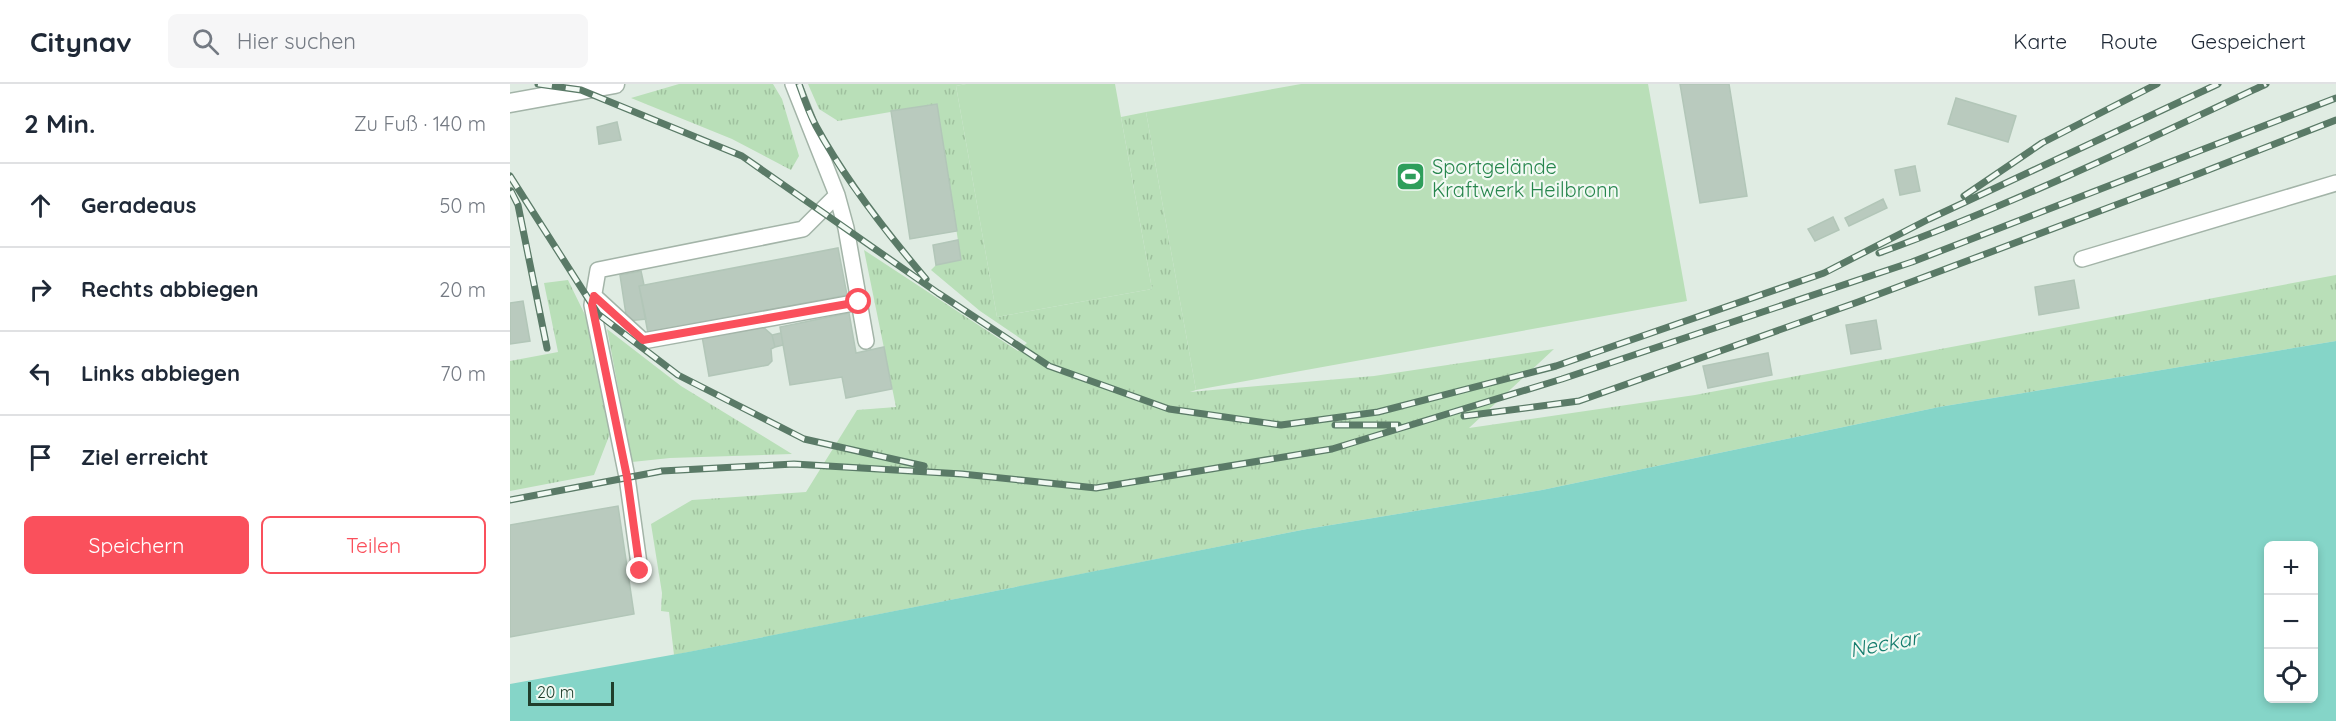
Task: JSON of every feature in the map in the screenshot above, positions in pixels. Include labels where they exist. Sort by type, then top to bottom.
[{"type":"street","points":[[510,103],[615,84]]},
{"type":"lane","points":[[793,84],[837,195],[846,228],[866,341]]},
{"type":"lane","points":[[2082,259],[2336,183]]},
{"type":"lane","points":[[640,571],[627,477],[592,305],[598,270],[803,229],[837,195]]},
{"type":"lane","points":[[594,296],[643,340],[859,302]]},
{"type":"green space","points":[[679,84],[773,84],[782,99],[799,156],[791,170],[732,139],[631,98]]},
{"type":"green space","points":[[808,84],[966,84],[956,86],[997,317],[1152,289],[1121,117],[1146,112],[1196,390],[1190,392],[1374,376],[1554,349],[1469,428],[1695,395],[2336,275],[2336,341],[1939,407],[1542,490],[1307,529],[674,655],[669,612],[661,611],[662,593],[651,524],[692,500],[806,492],[857,410],[896,407],[864,250],[1018,351],[1027,343],[980,311],[931,270],[936,265],[961,260],[937,104],[838,121],[819,109]]},
{"type":"green space","points":[[966,84],[1115,84],[1152,289],[997,317],[956,86]]},
{"type":"green space","name":"Sportgelände Kraftwerk Heilbronn","points":[[1301,84],[1648,84],[1687,301],[1196,390],[1146,112]]},
{"type":"green space","points":[[568,280],[588,321],[611,431],[594,475],[510,491],[510,361],[558,352],[544,283]]},
{"type":"green space","points":[[607,329],[681,386],[792,454],[670,458],[632,462]]},
{"type":"water","name":"Neckar","points":[[2336,341],[2336,721],[510,721],[510,684],[688,652],[1307,529],[1542,490],[1939,407]]},
{"type":"building","points":[[1680,84],[1729,84],[1747,196],[1700,203]]},
{"type":"building","points":[[1956,98],[2016,116],[2008,142],[1948,124]]},
{"type":"building","points":[[937,104],[957,231],[910,239],[891,111]]},
{"type":"building","points":[[617,122],[621,140],[599,144],[597,127]]},
{"type":"building","points":[[1915,166],[1920,191],[1900,195],[1895,170]]},
{"type":"building","points":[[1883,199],[1887,208],[1849,226],[1845,218]]},
{"type":"building","points":[[1833,217],[1839,230],[1815,241],[1808,229]]},
{"type":"building","points":[[958,240],[961,260],[936,265],[933,245]]},
{"type":"building","points":[[838,248],[847,295],[648,333],[639,286]]},
{"type":"building","points":[[641,271],[644,285],[639,286],[646,319],[627,321],[620,275]]},
{"type":"building","points":[[2074,280],[2079,308],[2039,315],[2035,287]]},
{"type":"building","points":[[523,301],[530,341],[510,344],[510,303]]},
{"type":"building","points":[[849,313],[856,353],[884,347],[892,389],[846,398],[842,377],[790,385],[780,327]]},
{"type":"building","points":[[1876,320],[1881,349],[1851,354],[1846,325]]},
{"type":"building","points":[[762,326],[772,335],[775,347],[771,349],[772,361],[768,365],[709,376],[702,336]]},
{"type":"building","points":[[781,333],[783,345],[775,347],[772,335]]},
{"type":"building","points":[[1768,353],[1772,375],[1708,388],[1703,366]]},
{"type":"building","points":[[618,506],[634,614],[510,637],[510,525]]},
{"type":"railway","points":[[538,84],[581,90],[742,156],[938,293],[1049,366],[1169,409],[1281,425],[1378,412],[1556,366],[1824,273],[1929,219],[2218,84]]},
{"type":"railway","points":[[799,84],[813,121],[853,186],[926,279]]},
{"type":"railway","points":[[1964,196],[2042,143],[2157,84]]},
{"type":"railway","points":[[1879,253],[2026,194],[2266,84]]},
{"type":"railway","points":[[510,500],[662,471],[794,464],[962,474],[1096,488],[1332,449],[1562,379],[1912,262],[2336,98]]},
{"type":"railway","points":[[1464,416],[1579,401],[1858,302],[2336,120]]},
{"type":"railway","points":[[510,176],[598,314],[678,375],[804,439],[924,466]]},
{"type":"railway","points":[[511,191],[518,205],[547,348]]},
{"type":"railway","points":[[1335,425],[1398,425]]},
{"type":"place","name":"Sportgelände Kraftwerk Heilbronn","points":[[1411,177]]},
{"type":"route","points":[[640,571],[627,477],[592,305],[594,296],[643,340],[859,302]]}]
